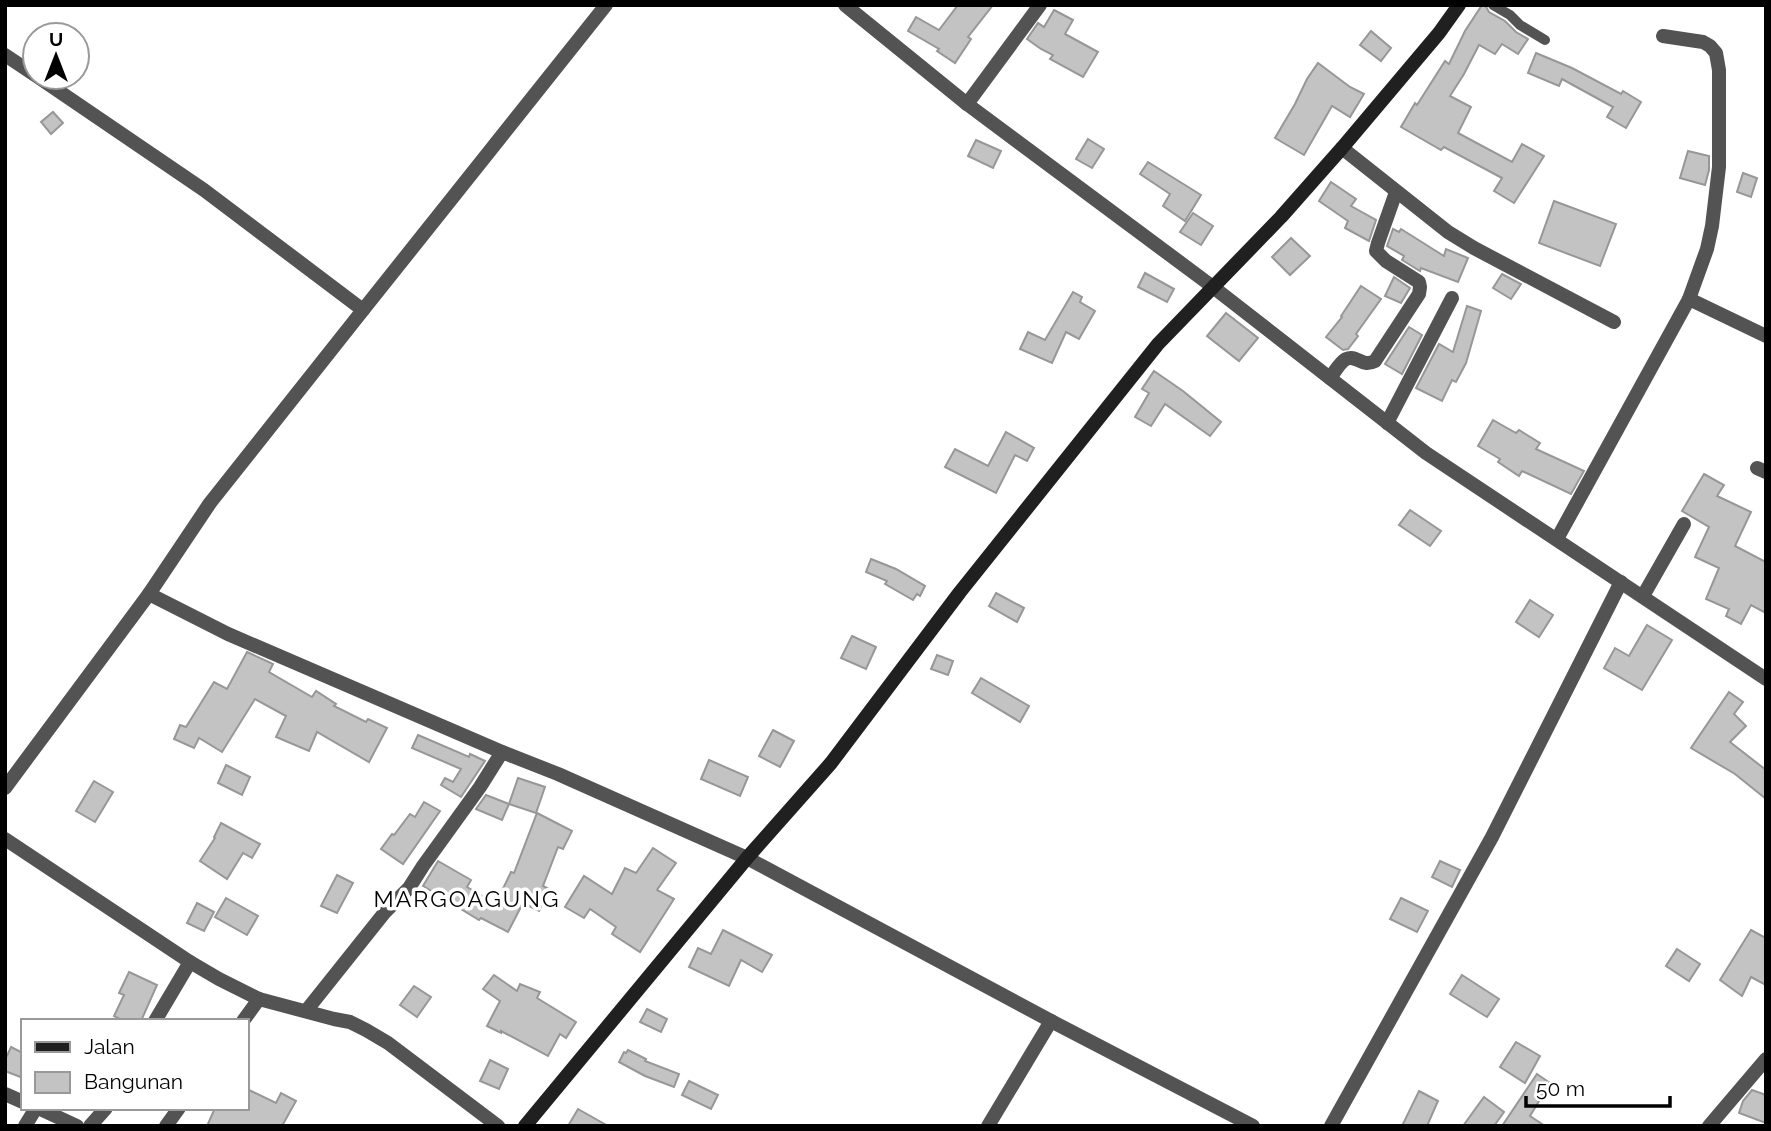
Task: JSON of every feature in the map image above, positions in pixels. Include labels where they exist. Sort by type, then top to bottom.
[{"type":"street","points":[[5,788],[149,594],[210,503],[606,5]]},
{"type":"street","points":[[845,5],[967,104],[1213,287],[1426,453],[1766,679]]},
{"type":"street","points":[[967,104],[1040,5]]},
{"type":"street","points":[[525,1126],[747,858],[831,763],[960,592],[1150,355],[1342,148],[1439,33],[1459,5]]},
{"type":"street","points":[[1557,539],[1689,299],[1706,249],[1719,167],[1716,52],[1703,41],[1663,36]]},
{"type":"street","points":[[5,55],[21,66]]},
{"type":"street","points":[[58,91],[204,190],[363,310]]},
{"type":"street","points":[[1342,148],[1448,232],[1614,322]]},
{"type":"street","points":[[1330,378],[1347,358],[1354,358],[1365,364],[1375,361],[1419,294],[1419,282],[1386,261],[1376,251],[1396,192]]},
{"type":"street","points":[[1387,423],[1452,298]]},
{"type":"street","points":[[1689,299],[1766,336]]},
{"type":"street","points":[[1643,596],[1684,524]]},
{"type":"street","points":[[1331,1126],[1492,838],[1621,582]]},
{"type":"street","points":[[149,594],[228,634],[558,774],[747,858],[1252,1126]]},
{"type":"street","points":[[306,1011],[385,912],[409,888],[502,752]]},
{"type":"street","points":[[5,839],[219,979],[259,999],[350,1022],[388,1043],[498,1126]]},
{"type":"street","points":[[156,1019],[191,962]]},
{"type":"street","points":[[244,1019],[259,999]]},
{"type":"street","points":[[988,1126],[1051,1021]]},
{"type":"street","points":[[1709,1126],[1766,1059]]},
{"type":"street","points":[[5,1094],[21,1101]]},
{"type":"street","points":[[25,1126],[36,1110]]},
{"type":"street","points":[[41,1110],[77,1126]]},
{"type":"street","points":[[90,1126],[104,1110]]},
{"type":"street","points":[[166,1126],[178,1110]]},
{"type":"lane","points":[[1493,5],[1545,40]]},
{"type":"building","points":[[958,5],[993,5],[968,37],[971,39],[955,63],[937,51],[939,49],[908,31],[916,17],[939,30]]},
{"type":"building","points":[[1482,5],[1528,39],[1518,54],[1502,44],[1495,54],[1479,45],[1450,96],[1471,107],[1458,133],[1512,162],[1522,144],[1544,156],[1514,203],[1494,191],[1502,178],[1444,147],[1441,150],[1401,127],[1445,61],[1449,64],[1465,31]]},
{"type":"building","points":[[1054,10],[1073,20],[1065,34],[1098,52],[1083,77],[1050,59],[1053,55],[1027,39],[1038,23],[1044,27]]},
{"type":"building","points":[[1371,31],[1391,48],[1381,61],[1360,45]]},
{"type":"building","points":[[1536,53],[1572,68],[1621,94],[1623,91],[1641,102],[1626,128],[1607,117],[1613,107],[1562,79],[1559,86],[1528,73]]},
{"type":"building","points":[[1318,63],[1364,94],[1350,117],[1332,106],[1304,155],[1275,138]]},
{"type":"building","points":[[53,112],[63,123],[51,134],[41,122]]},
{"type":"building","points":[[1088,139],[1104,149],[1092,168],[1076,159]]},
{"type":"building","points":[[976,140],[1001,151],[993,168],[968,156]]},
{"type":"building","points":[[1688,151],[1709,156],[1705,185],[1680,178]]},
{"type":"building","points":[[1148,162],[1201,195],[1185,221],[1163,206],[1170,194],[1140,174]]},
{"type":"building","points":[[1743,173],[1757,178],[1751,197],[1737,192]]},
{"type":"building","points":[[1331,182],[1356,199],[1351,206],[1376,220],[1369,241],[1345,228],[1348,221],[1319,201]]},
{"type":"building","points":[[1554,201],[1616,224],[1600,266],[1539,243]]},
{"type":"building","points":[[1193,213],[1213,226],[1201,245],[1180,232]]},
{"type":"building","points":[[1393,229],[1399,232],[1401,229],[1444,256],[1446,249],[1468,258],[1458,282],[1421,268],[1420,271],[1402,260],[1404,256],[1387,246]]},
{"type":"building","points":[[1291,238],[1310,256],[1290,275],[1272,257]]},
{"type":"building","points":[[1145,273],[1174,289],[1167,302],[1138,287]]},
{"type":"building","points":[[1502,274],[1521,284],[1511,299],[1493,288]]},
{"type":"building","points":[[1394,277],[1410,288],[1401,303],[1385,296]]},
{"type":"building","points":[[1361,286],[1381,299],[1356,334],[1358,336],[1348,349],[1343,350],[1326,337]]},
{"type":"building","points":[[1073,292],[1082,297],[1080,302],[1095,311],[1079,339],[1066,332],[1052,363],[1020,349],[1028,332],[1045,340]]},
{"type":"building","points":[[1467,306],[1481,311],[1466,363],[1456,382],[1452,380],[1442,401],[1416,388],[1439,344],[1453,352]]},
{"type":"building","points":[[1226,313],[1258,338],[1239,361],[1207,336]]},
{"type":"building","points":[[1409,327],[1422,335],[1402,374],[1385,364]]},
{"type":"building","points":[[1154,371],[1221,422],[1210,436],[1165,404],[1151,426],[1135,417],[1149,393],[1142,389]]},
{"type":"building","points":[[1493,420],[1516,433],[1519,430],[1540,443],[1536,449],[1584,471],[1571,494],[1522,471],[1519,476],[1498,462],[1500,459],[1478,446]]},
{"type":"building","points":[[1006,432],[1034,448],[1027,461],[1015,455],[996,493],[945,467],[955,449],[988,466]]},
{"type":"building","points":[[1704,474],[1724,485],[1717,496],[1751,512],[1735,546],[1766,562],[1766,613],[1751,605],[1741,624],[1726,616],[1729,609],[1706,599],[1719,568],[1695,557],[1709,527],[1682,511]]},
{"type":"building","points":[[1410,510],[1441,531],[1430,546],[1399,525]]},
{"type":"building","points":[[871,559],[896,569],[925,586],[920,596],[917,594],[913,600],[885,584],[887,581],[866,572]]},
{"type":"building","points":[[996,593],[1024,608],[1017,622],[989,606]]},
{"type":"building","points":[[1530,600],[1553,615],[1539,637],[1516,622]]},
{"type":"building","points":[[1647,625],[1672,640],[1642,690],[1604,668],[1615,648],[1629,656]]},
{"type":"building","points":[[852,636],[876,647],[866,669],[841,658]]},
{"type":"building","points":[[247,652],[273,664],[269,672],[312,697],[316,691],[336,704],[334,706],[366,722],[368,719],[387,728],[369,762],[317,732],[309,751],[276,737],[286,716],[255,699],[222,752],[199,738],[194,748],[174,739],[180,725],[186,727],[214,682],[227,689]]},
{"type":"building","points":[[937,655],[953,661],[948,675],[931,669]]},
{"type":"building","points":[[981,678],[1029,706],[1020,722],[972,693]]},
{"type":"building","points":[[1729,692],[1743,702],[1734,714],[1746,726],[1730,742],[1766,770],[1766,799],[1735,774],[1691,748]]},
{"type":"building","points":[[773,730],[794,741],[780,767],[759,756]]},
{"type":"building","points":[[418,735],[485,761],[461,797],[441,785],[445,778],[453,782],[461,769],[412,748]]},
{"type":"building","points":[[709,760],[748,777],[740,796],[701,779]]},
{"type":"building","points":[[226,765],[250,777],[242,795],[218,783]]},
{"type":"building","points":[[518,778],[545,787],[536,813],[509,804]]},
{"type":"building","points":[[94,781],[113,792],[95,822],[76,811]]},
{"type":"building","points":[[486,795],[509,804],[502,820],[476,809]]},
{"type":"building","points":[[424,802],[440,811],[403,864],[381,849],[410,814],[415,817]]},
{"type":"building","points":[[537,813],[572,831],[563,849],[558,847],[543,886],[549,889],[539,911],[523,903],[508,932],[481,918],[479,920],[423,886],[438,861],[471,880],[467,887],[494,903],[511,872],[514,873]]},
{"type":"building","points":[[221,823],[260,844],[252,858],[243,853],[227,879],[200,861]]},
{"type":"building","points":[[653,848],[676,863],[657,890],[674,899],[640,952],[612,934],[616,927],[590,909],[584,918],[565,907],[584,876],[612,894],[625,868],[636,873]]},
{"type":"building","points":[[1440,861],[1460,870],[1452,887],[1432,877]]},
{"type":"building","points":[[337,875],[353,883],[337,913],[321,906]]},
{"type":"building","points":[[226,898],[258,916],[247,935],[215,917]]},
{"type":"building","points":[[1401,898],[1428,911],[1417,932],[1390,919]]},
{"type":"building","points":[[197,903],[214,912],[204,931],[187,923]]},
{"type":"building","points":[[723,930],[772,955],[762,972],[741,960],[729,986],[689,967],[698,948],[711,954]]},
{"type":"building","points":[[1751,930],[1766,938],[1766,985],[1751,977],[1742,996],[1720,980]]},
{"type":"building","points":[[1677,949],[1700,964],[1689,981],[1666,966]]},
{"type":"building","points":[[129,972],[157,985],[142,1019],[120,1019],[114,1016],[124,995],[119,993]]},
{"type":"building","points":[[494,975],[517,991],[520,984],[540,992],[537,998],[576,1022],[566,1038],[560,1034],[548,1056],[487,1026],[500,1001],[483,989]]},
{"type":"building","points":[[1462,975],[1499,999],[1487,1017],[1450,994]]},
{"type":"building","points":[[414,986],[431,997],[417,1017],[400,1005]]},
{"type":"building","points":[[647,1009],[667,1019],[661,1032],[640,1022]]},
{"type":"building","points":[[1516,1042],[1540,1056],[1525,1083],[1500,1067]]},
{"type":"building","points":[[11,1047],[21,1052],[21,1077],[5,1071],[5,1060]]},
{"type":"building","points":[[628,1050],[646,1059],[645,1061],[679,1074],[674,1087],[619,1062]]},
{"type":"building","points":[[490,1060],[508,1069],[499,1089],[480,1081]]},
{"type":"building","points":[[1537,1074],[1550,1083],[1530,1116],[1545,1126],[1502,1126]]},
{"type":"building","points":[[689,1081],[718,1095],[711,1109],[682,1095]]},
{"type":"building","points":[[248,1089],[276,1103],[281,1093],[296,1101],[282,1126],[207,1126],[214,1110],[248,1110]]},
{"type":"building","points":[[1752,1090],[1766,1095],[1766,1123],[1739,1113],[1743,1101]]},
{"type":"building","points":[[1419,1091],[1438,1101],[1427,1126],[1402,1126]]},
{"type":"building","points":[[1484,1097],[1504,1112],[1494,1126],[1463,1126]]},
{"type":"building","points":[[578,1109],[608,1126],[568,1126]]},
{"type":"district","name":"MARGOAGUNG","points":[[467,899]]}]
